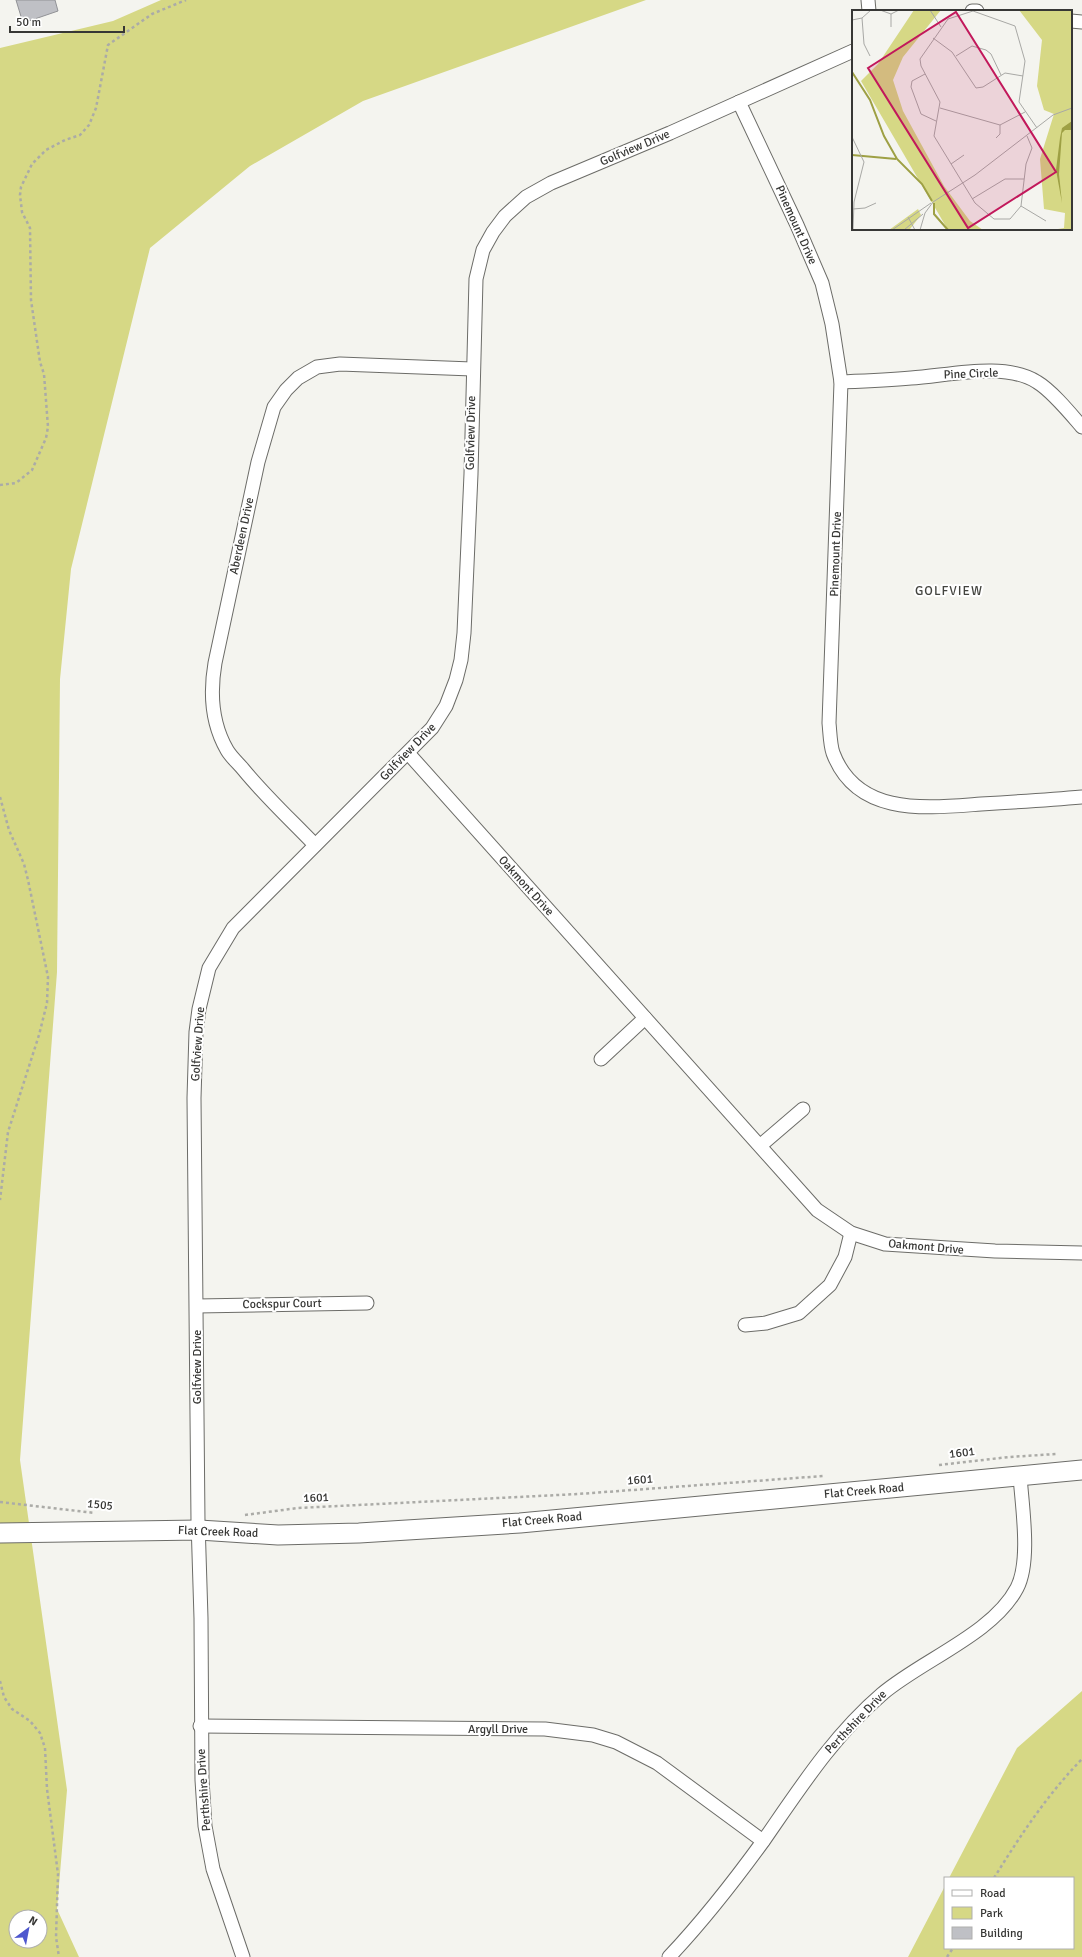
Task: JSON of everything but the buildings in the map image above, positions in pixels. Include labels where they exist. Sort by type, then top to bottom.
[{"type":"street","points":[[868,0],[869,10]]},
{"type":"street","points":[[1072,21],[1082,22]]},
{"type":"street","name":"Golfview Drive","points":[[202,1618],[199,1530],[194,1098],[196,1032],[199,1009],[209,968],[233,928],[432,728],[440,717],[450,696],[461,660],[471,474],[472,369],[476,280],[483,250],[493,232],[505,216],[526,197],[551,183],[852,51]]},
{"type":"street","name":"Pinemount Drive","points":[[739,102],[797,225],[822,283],[832,324],[841,382],[829,723],[832,752],[843,774],[865,793],[888,803],[908,806],[934,807],[1082,797]]},
{"type":"street","name":"Aberdeen Drive","points":[[315,845],[253,782],[227,750],[218,724],[212,699],[212,680],[218,649],[258,462],[274,407],[286,390],[298,378],[317,367],[340,364],[472,369]]},
{"type":"street","name":"Pine Circle","points":[[841,382],[912,378],[953,373],[998,372],[1017,374],[1037,381],[1068,410],[1082,427]]},
{"type":"street","name":"Oakmont Drive","points":[[408,753],[645,1018],[761,1145],[787,1178],[817,1210],[851,1233],[885,1244],[922,1248],[1082,1253]]},
{"type":"street","points":[[601,1059],[645,1018]]},
{"type":"street","points":[[761,1145],[803,1108]]},
{"type":"street","points":[[745,1325],[766,1323],[799,1313],[830,1285],[845,1257],[851,1233]]},
{"type":"street","name":"Cockspur Court","points":[[197,1306],[367,1303]]},
{"type":"street","name":"Flat Creek Road","points":[[0,1533],[199,1530],[278,1535],[352,1533],[520,1523],[1082,1470]]},
{"type":"street","name":"Perthshire Drive","points":[[669,1957],[691,1933],[763,1841],[801,1785],[825,1754],[877,1699],[944,1651],[982,1627],[1004,1608],[1017,1586],[1024,1561],[1020,1476]]},
{"type":"street","name":"Perthshire Drive","points":[[202,1618],[200,1726],[202,1780],[208,1846],[213,1869],[243,1957]]},
{"type":"street","name":"Argyll Drive","points":[[200,1726],[545,1729],[593,1735],[616,1742],[657,1763],[763,1841]]},
{"type":"path","points":[[0,485],[16,483],[32,470],[46,438],[48,427],[44,374],[40,362],[31,300],[30,228],[22,212],[20,195],[21,187],[32,164],[46,150],[65,140],[80,135],[89,125],[96,108],[108,45],[152,14],[186,0]]},
{"type":"path","points":[[0,796],[9,830],[24,864],[48,977],[47,1003],[39,1035],[8,1132],[0,1200]]},
{"type":"path","name":"1601","points":[[931,1466],[1009,1457],[1061,1454]]},
{"type":"path","name":"1601","points":[[244,1515],[298,1508],[554,1495],[791,1477],[830,1476]]},
{"type":"path","name":"1505","points":[[0,1502],[102,1514]]},
{"type":"path","points":[[0,1682],[4,1697],[12,1709],[35,1727],[40,1733],[45,1748],[47,1790],[58,1874],[56,1937],[59,1957]]},
{"type":"path","points":[[995,1877],[1037,1812],[1064,1777],[1082,1759]]},
{"type":"green space","points":[[161,0],[646,0],[363,101],[250,166],[150,248],[71,569],[60,679],[57,972],[20,1460],[67,1790],[57,1909],[79,1957],[0,1957],[0,48],[113,21]]},
{"type":"green space","points":[[1082,1691],[1082,1957],[908,1957],[944,1888],[944,1949],[1074,1949],[1074,1877],[950,1877],[1017,1748]]},
{"type":"district","name":"GOLFVIEW","points":[[949,591]]}]
